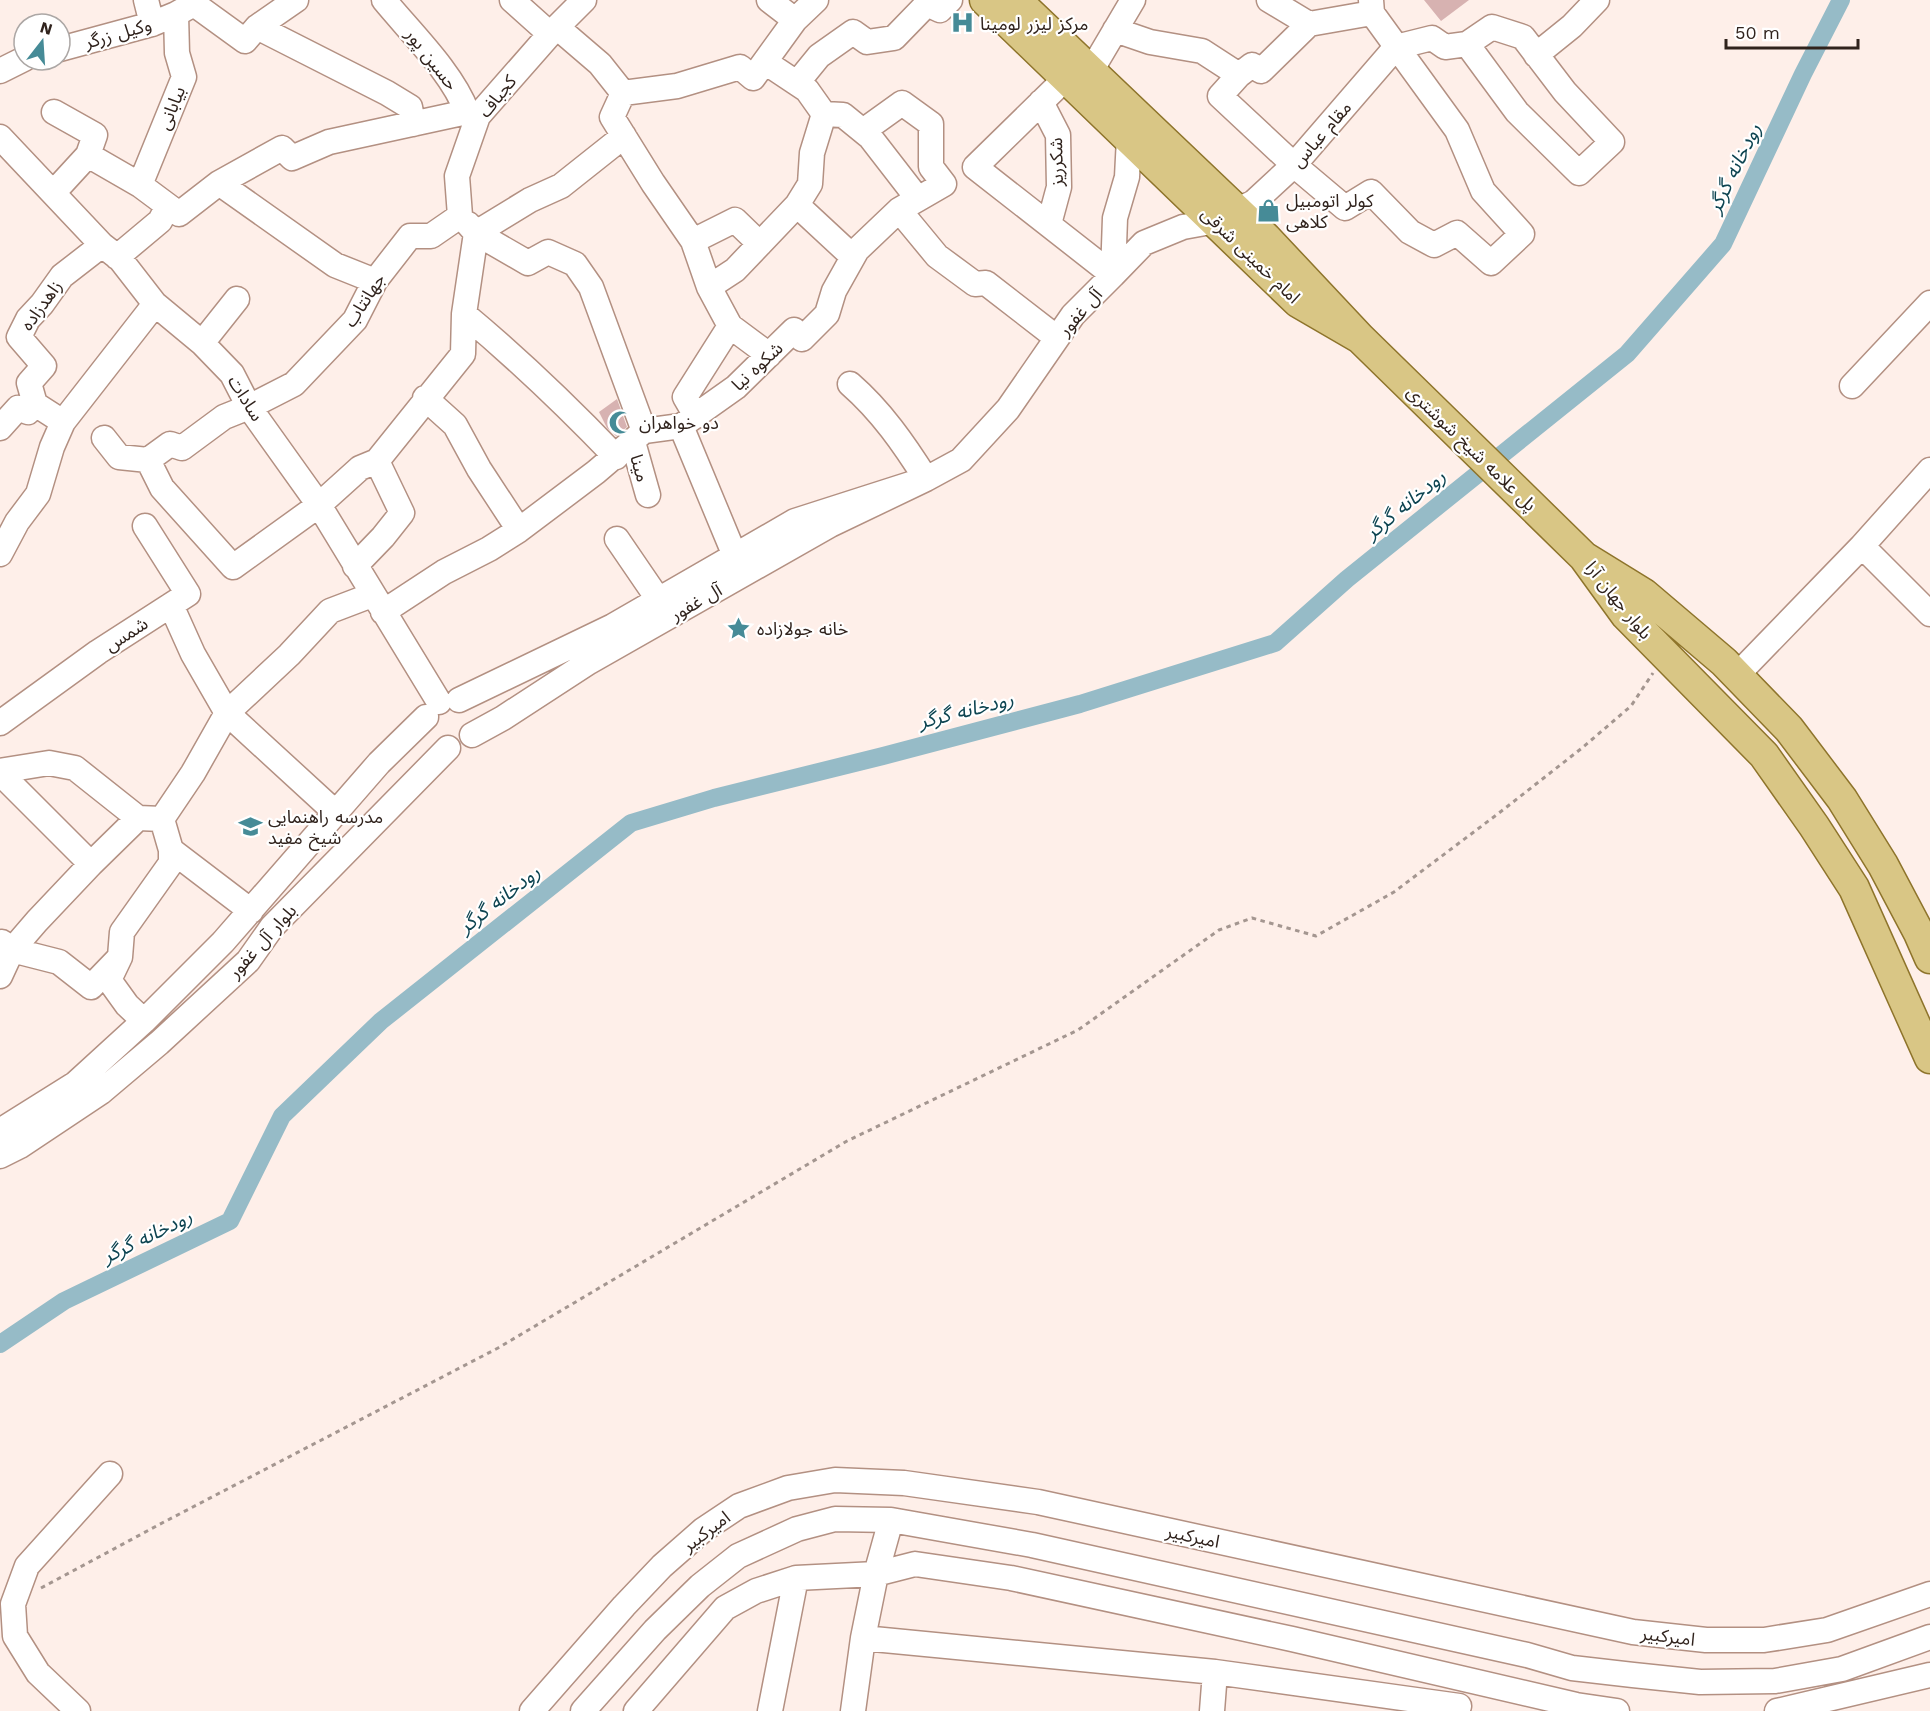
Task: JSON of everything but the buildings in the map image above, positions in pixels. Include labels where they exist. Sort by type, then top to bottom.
[{"type":"main road","name":"امام خمینی شرقی","points":[[985,0],[1079,74],[1226,216],[1298,302],[1360,338]]},
{"type":"main road","name":"امام خمینی شرقی","points":[[1016,0],[1079,74],[1129,138],[1226,216]]},
{"type":"main road","name":"پل علامه شیخ شوشتری","points":[[1360,338],[1584,557]]},
{"type":"main road","name":"بلوار جهان آرا","points":[[1584,557],[1626,615],[1764,755],[1814,826],[1854,888],[1930,1057]]},
{"type":"main road","name":"بلوار جهان آرا","points":[[1584,557],[1644,594],[1737,675],[1789,729],[1842,799],[1883,865],[1930,958]]},
{"type":"street","points":[[146,0],[152,24]]},
{"type":"street","points":[[188,6],[245,41],[257,27],[296,0]]},
{"type":"street","name":"حسین پور","points":[[384,0],[443,70],[472,114]]},
{"type":"street","points":[[512,0],[600,64],[623,93]]},
{"type":"street","name":"کجباف","points":[[460,216],[457,176],[472,114],[584,0]]},
{"type":"street","points":[[769,0],[795,20]]},
{"type":"street","points":[[623,93],[677,86],[740,67],[753,78],[795,20],[816,0]]},
{"type":"street","points":[[797,83],[819,56],[853,32],[867,42],[894,38],[927,4],[940,10],[950,0]]},
{"type":"street","points":[[1113,275],[975,167],[1041,102],[1079,74],[1115,30],[1133,0]]},
{"type":"street","points":[[1269,0],[1309,24]]},
{"type":"street","points":[[1536,55],[1572,26],[1597,0]]},
{"type":"street","name":"وکیل زرگر","points":[[72,46],[152,24],[188,6]]},
{"type":"street","name":"بیابانی","points":[[140,184],[184,77],[177,53],[188,6]]},
{"type":"street","points":[[1372,7],[1396,47],[1457,130],[1484,191],[1522,234],[1491,263],[1457,232],[1434,245],[1410,231],[1371,192],[1345,208],[1294,165],[1220,96],[1239,75],[1252,65],[1261,71],[1309,24],[1372,7]]},
{"type":"street","points":[[257,27],[410,106],[413,124]]},
{"type":"street","points":[[1396,47],[1432,38],[1444,47],[1467,44],[1492,27],[1523,37],[1564,92],[1612,142],[1579,173],[1517,112],[1467,44]]},
{"type":"street","points":[[1115,30],[1150,42],[1202,51],[1239,75]]},
{"type":"street","name":"مقام عباس","points":[[1226,216],[1254,202],[1294,165],[1396,47]]},
{"type":"street","points":[[765,62],[807,90],[824,114]]},
{"type":"street","points":[[623,93],[612,117],[693,241],[709,287],[730,326],[769,355]]},
{"type":"street","name":"شکرریز","points":[[1041,102],[1058,135],[1059,187],[1049,224]]},
{"type":"street","name":"شکوه نیا","points":[[162,819],[193,773],[227,714],[289,655],[330,610],[377,603],[489,549],[519,530],[631,443],[688,421],[736,387],[794,330],[802,339],[827,314],[834,291],[858,249],[909,205],[944,184],[931,167],[931,124],[902,103],[863,131]]},
{"type":"street","points":[[54,112],[95,135],[88,155],[54,192]]},
{"type":"street","points":[[88,155],[140,184],[179,214],[219,183],[282,148],[292,158],[329,142],[472,114]]},
{"type":"street","points":[[824,114],[843,115],[870,137],[937,256],[975,284],[986,283],[1057,338]]},
{"type":"street","points":[[709,287],[735,270],[797,206],[810,184],[812,153],[824,114]]},
{"type":"street","points":[[476,233],[530,201],[561,186],[624,136]]},
{"type":"street","name":"سادات","points":[[0,137],[110,251],[155,304],[202,343],[232,374],[249,407],[319,505],[441,706]]},
{"type":"street","name":"آل غفور","points":[[1113,275],[1115,218],[1127,177],[1129,138]]},
{"type":"street","points":[[219,183],[335,265],[375,281]]},
{"type":"street","points":[[110,251],[160,221],[168,206]]},
{"type":"street","points":[[797,206],[853,257]]},
{"type":"street","points":[[460,216],[476,233]]},
{"type":"street","name":"جهانتاب","points":[[148,460],[170,444],[182,448],[224,417],[294,384],[355,320],[375,281],[411,236],[431,236],[460,216]]},
{"type":"street","name":"آل غفور","points":[[472,735],[503,718],[590,662],[830,525],[961,460],[1008,409],[1073,315],[1144,243],[1183,227],[1226,216]]},
{"type":"street","points":[[693,241],[735,220],[760,244]]},
{"type":"street","points":[[104,438],[119,457],[148,460],[162,488],[233,567],[319,505],[360,468],[377,461],[463,354],[464,314],[476,233]]},
{"type":"street","name":"مینا","points":[[476,233],[528,263],[548,252],[575,264],[591,287],[631,443],[648,495]]},
{"type":"street","name":"زاهدزاده","points":[[35,404],[29,383],[44,366],[19,336],[28,319],[62,276],[110,251]]},
{"type":"street","points":[[202,343],[237,298]]},
{"type":"street","points":[[1852,386],[1930,303]]},
{"type":"street","points":[[0,554],[17,522],[38,494],[52,447],[63,422],[155,304]]},
{"type":"street","points":[[464,314],[512,354],[561,400],[631,443]]},
{"type":"street","points":[[730,326],[685,397],[688,421],[735,556]]},
{"type":"street","points":[[849,384],[866,399],[902,440],[926,479]]},
{"type":"street","points":[[425,399],[455,425],[479,469],[519,530]]},
{"type":"street","points":[[2,422],[18,408],[28,412],[35,404],[63,422]]},
{"type":"street","points":[[355,566],[402,513],[377,461]]},
{"type":"street","points":[[1737,675],[1862,546],[1930,470]]},
{"type":"street","name":"آل غفور","points":[[441,706],[613,626],[795,521],[926,479]]},
{"type":"street","name":"شمس","points":[[0,723],[98,652],[188,594],[144,526]]},
{"type":"street","points":[[617,539],[658,599]]},
{"type":"street","points":[[1862,546],[1930,614]]},
{"type":"street","points":[[171,605],[193,654],[227,714],[336,813]]},
{"type":"street","points":[[441,706],[470,708],[475,722],[472,735],[462,745],[448,748],[435,742],[427,732],[441,706]]},
{"type":"street","name":"بلوار آل غفور","points":[[0,1131],[75,1084],[144,1021],[223,942],[379,763],[441,706]]},
{"type":"street","name":"بلوار آل غفور","points":[[0,1156],[20,1146],[101,1092],[167,1036],[248,961],[272,927],[448,748]]},
{"type":"street","points":[[0,772],[49,763],[75,768],[138,818],[162,819],[171,850],[171,863],[122,932],[120,957],[109,980],[127,1005],[144,1021]]},
{"type":"street","points":[[0,772],[91,864]]},
{"type":"street","points":[[0,976],[6,945],[138,818]]},
{"type":"street","points":[[171,850],[251,910]]},
{"type":"street","points":[[6,945],[59,962],[91,987],[120,957]]},
{"type":"street","points":[[78,1711],[38,1673],[15,1636],[13,1604],[27,1566],[110,1474]]},
{"type":"street","name":"امیرکبیر","points":[[532,1711],[624,1606],[662,1566],[703,1530],[739,1506],[788,1488],[835,1480],[904,1483],[1038,1502],[1633,1632],[1706,1640],[1764,1640],[1827,1630],[1930,1594]]},
{"type":"street","points":[[583,1711],[655,1630],[700,1586],[738,1556],[797,1529],[835,1519],[891,1520],[1032,1545],[1527,1655],[1572,1668],[1700,1682],[1775,1680],[1842,1669],[1930,1637]]},
{"type":"street","points":[[853,1711],[863,1638],[876,1574],[891,1520]]},
{"type":"street","points":[[636,1711],[725,1608],[756,1591],[796,1578],[876,1574],[915,1564],[1011,1578],[1292,1639],[1572,1706],[1617,1711]]},
{"type":"street","points":[[770,1711],[796,1578]]},
{"type":"street","points":[[863,1638],[1215,1672],[1458,1709],[1474,1681]]},
{"type":"street","points":[[1572,1668],[1572,1706]]},
{"type":"street","points":[[1212,1711],[1215,1672]]},
{"type":"street","points":[[1777,1711],[1930,1675]]},
{"type":"path","points":[[13,1604],[144,1532],[498,1348],[847,1141],[1078,1030],[1220,930],[1252,918],[1316,936],[1394,892],[1518,799],[1631,706],[1665,655]]},
{"type":"waterway","name":"رودخانه گرگر","points":[[0,1344],[64,1301],[230,1221],[282,1116],[381,1021],[631,823],[714,798],[1080,704],[1275,643],[1347,579],[1627,354],[1723,244],[1803,74],[1841,0]]},
{"type":"place","name":"مرکز لیزر لومینا","points":[[962,23]]},
{"type":"place","name":"کولر اتومبیل کلاهی","points":[[1268,210]]},
{"type":"place","name":"دو خواهران","points":[[621,422]]},
{"type":"place","name":"خانه جولازاده","points":[[739,628]]},
{"type":"place","name":"مدرسه راهنمایی شیخ مفید","points":[[250,826]]}]
